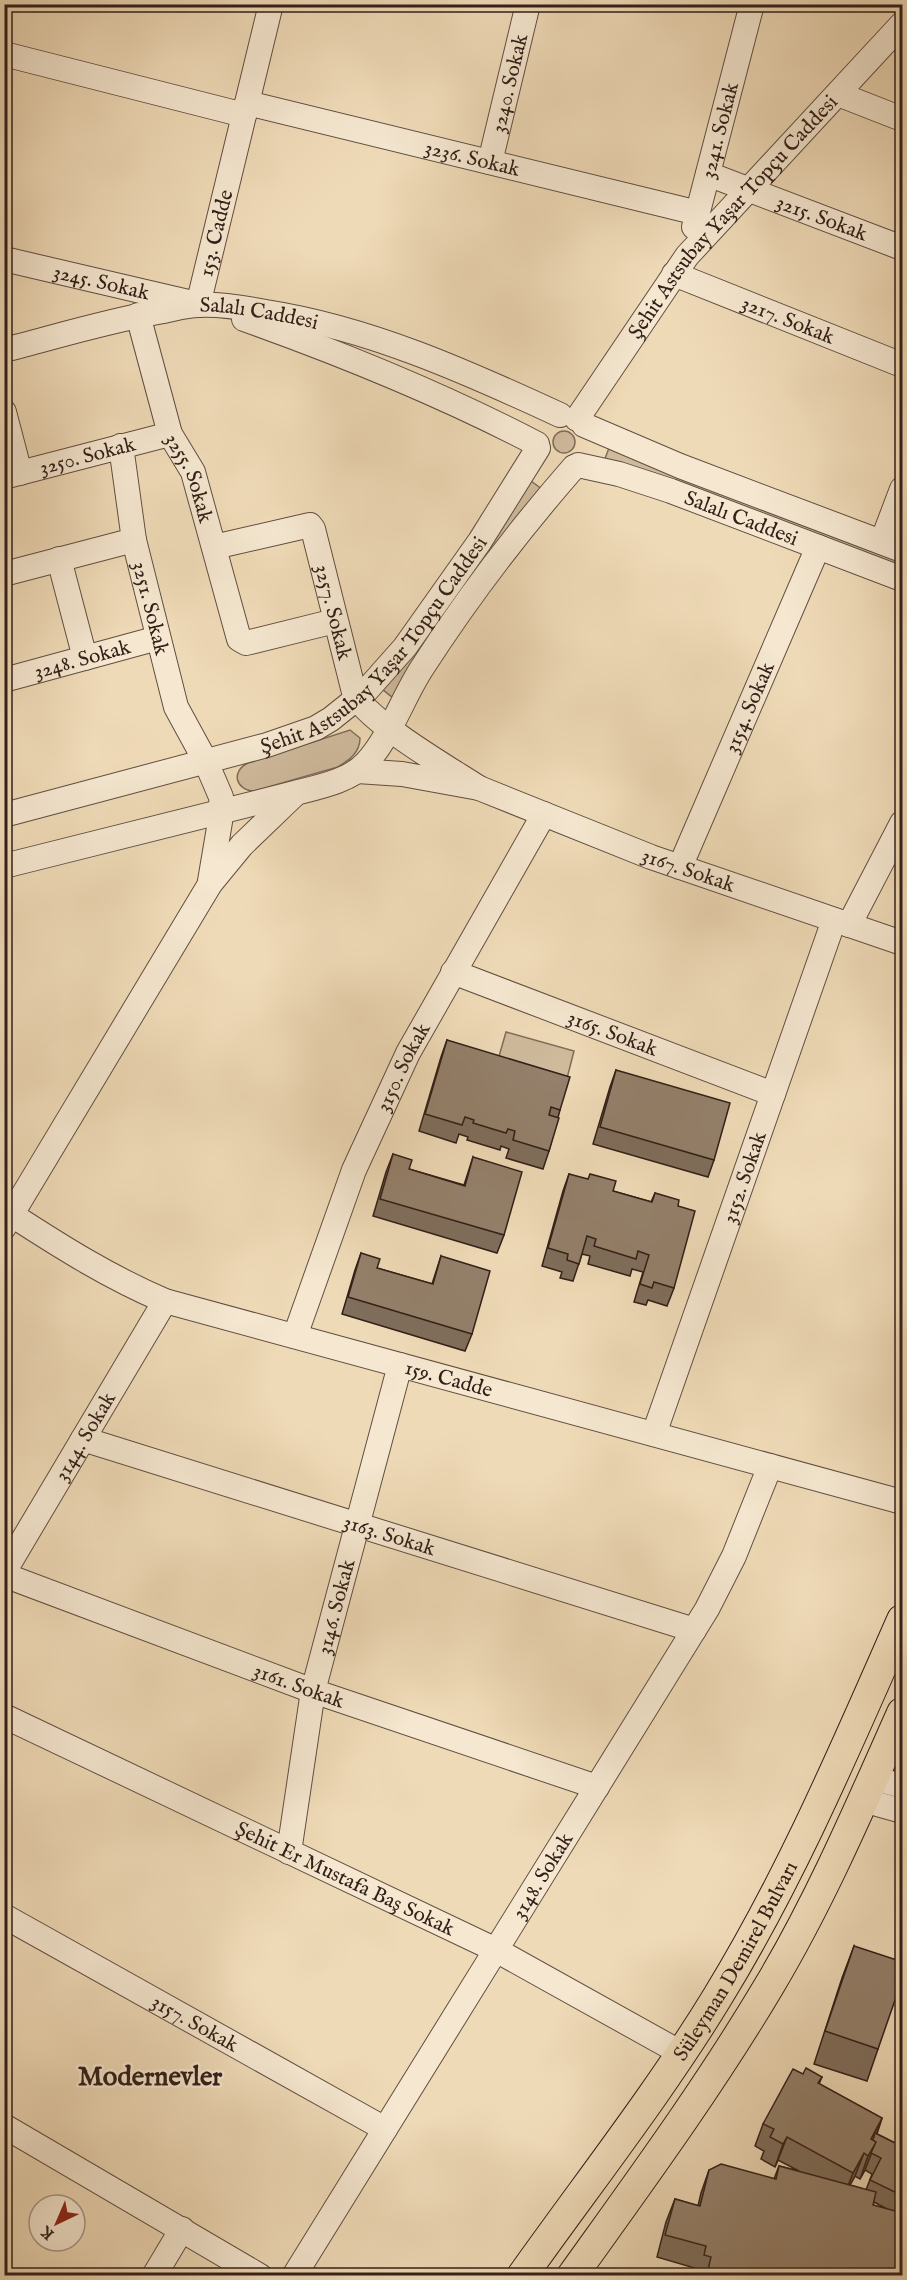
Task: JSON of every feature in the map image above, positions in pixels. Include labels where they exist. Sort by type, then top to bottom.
[{"type":"main road","name":"Süleyman Demirel Bulvarı","points":[[522,2276],[681,2053],[718,1996],[782,1880],[848,1743],[903,1620]]},
{"type":"main road","points":[[572,2276],[657,2157],[769,1986],[805,1921],[903,1713]]},
{"type":"street","name":"153. Cadde","points":[[4,351],[138,315],[198,305],[271,4]]},
{"type":"street","name":"3240. Sokak","points":[[490,162],[528,4]]},
{"type":"street","name":"3241. Sokak","points":[[681,265],[698,213],[752,4]]},
{"type":"street","name":"Şehit Astsubay Yaşar Topçu Caddesi","points":[[574,419],[681,265],[903,24]]},
{"type":"street","name":"3236. Sokak","points":[[4,54],[490,162],[698,213]]},
{"type":"street","points":[[838,94],[903,119]]},
{"type":"street","name":"3215. Sokak","points":[[708,174],[903,248]]},
{"type":"street","name":"3245. Sokak","points":[[4,259],[198,305]]},
{"type":"street","name":"3217. Sokak","points":[[681,265],[903,365]]},
{"type":"street","name":"Salalı Caddesi","points":[[198,305],[246,308],[289,315],[331,325],[430,358],[680,466],[892,546]]},
{"type":"street","name":"Salalı Caddesi","points":[[198,305],[270,328],[413,384],[457,403],[537,446]]},
{"type":"street","name":"3255. Sokak","points":[[138,315],[170,434],[194,472],[239,639],[242,642],[335,621]]},
{"type":"street","points":[[4,412],[12,475]]},
{"type":"street","points":[[574,419],[589,432],[590,451],[576,466],[561,469],[552,466],[545,461],[537,446],[540,429],[545,423],[574,419]]},
{"type":"street","name":"3250. Sokak","points":[[12,475],[170,434]]},
{"type":"street","name":"3251. Sokak","points":[[121,446],[134,540],[176,707],[206,762]]},
{"type":"street","name":"Şehit Astsubay Yaşar Topçu Caddesi","points":[[210,884],[222,810],[217,786],[206,762],[316,728],[357,699],[395,660],[416,632],[487,531],[537,446]]},
{"type":"street","name":"Şehit Astsubay Yaşar Topçu Caddesi","points":[[222,810],[319,787],[357,771],[372,756],[411,685],[506,549],[576,466]]},
{"type":"street","name":"Salalı Caddesi","points":[[576,466],[641,481],[903,579]]},
{"type":"street","points":[[892,546],[903,489]]},
{"type":"street","name":"3257. Sokak","points":[[214,547],[310,525],[313,529],[350,682],[357,699]]},
{"type":"street","points":[[4,574],[134,540]]},
{"type":"street","name":"3154. Sokak","points":[[680,867],[818,547]]},
{"type":"street","points":[[58,559],[86,658]]},
{"type":"street","name":"3248. Sokak","points":[[4,680],[158,638]]},
{"type":"street","name":"3167. Sokak","points":[[357,699],[389,727],[478,788]]},
{"type":"street","points":[[4,815],[206,762]]},
{"type":"street","name":"3167. Sokak","points":[[357,771],[402,774],[478,788],[680,867],[903,943]]},
{"type":"street","name":"Şehit Astsubay Yaşar Topçu Caddesi","points":[[8,1221],[210,884],[242,845],[295,793]]},
{"type":"street","points":[[4,866],[222,810]]},
{"type":"street","name":"3150. Sokak","points":[[295,1336],[354,1170],[419,1032],[544,814]]},
{"type":"street","name":"3152. Sokak","points":[[654,1434],[773,1094],[841,923],[903,824]]},
{"type":"street","name":"3165. Sokak","points":[[453,972],[773,1094]]},
{"type":"street","name":"159. Cadde","points":[[8,1221],[122,1282],[165,1301],[903,1502]]},
{"type":"street","name":"3144. Sokak","points":[[4,1574],[165,1301]]},
{"type":"street","name":"3146. Sokak","points":[[289,1852],[313,1691],[400,1365]]},
{"type":"street","name":"3163. Sokak","points":[[83,1439],[694,1630]]},
{"type":"street","name":"3148. Sokak","points":[[294,2276],[694,1630],[734,1556],[770,1466]]},
{"type":"street","name":"3161. Sokak","points":[[4,1574],[313,1691],[597,1787]]},
{"type":"street","name":"Şehit Er Mustafa Baş Sokak","points":[[4,1716],[495,1950],[681,2053]]},
{"type":"street","points":[[868,1789],[903,1786]]},
{"type":"street","points":[[868,1789],[903,1810]]},
{"type":"street","name":"3157. Sokak","points":[[4,1916],[385,2129]]},
{"type":"street","points":[[4,2126],[260,2276]]},
{"type":"street","points":[[154,2276],[182,2229]]},
{"type":"shaded area","points":[[560,431],[568,431],[575,438],[575,446],[568,453],[560,453],[553,446],[553,438]]},
{"type":"shaded area","points":[[609,448],[902,560],[902,570],[604,461]]},
{"type":"shaded area","points":[[527,478],[543,490],[392,697],[382,689]]},
{"type":"shaded area","points":[[350,730],[360,738],[360,743],[350,759],[338,767],[254,791],[239,784],[237,775],[248,763]]},
{"type":"shaded area","points":[[506,1032],[574,1051],[564,1090],[495,1070]]},
{"type":"building","points":[[447,1040],[570,1077],[560,1110],[551,1107],[549,1115],[559,1118],[549,1151],[513,1140],[515,1131],[508,1129],[506,1133],[473,1123],[474,1120],[465,1117],[462,1125],[425,1114]]},
{"type":"building","points":[[616,1070],[730,1103],[714,1160],[600,1127]]},
{"type":"building","points":[[393,1154],[412,1160],[409,1169],[465,1186],[473,1157],[522,1172],[504,1235],[380,1199]]},
{"type":"building","points":[[569,1174],[588,1179],[590,1174],[616,1181],[613,1191],[652,1202],[655,1193],[679,1200],[678,1206],[695,1211],[674,1288],[654,1282],[652,1288],[640,1284],[649,1255],[638,1251],[636,1259],[594,1246],[596,1239],[587,1236],[579,1264],[567,1260],[568,1254],[548,1248]]},
{"type":"building","points":[[361,1253],[380,1259],[377,1268],[433,1284],[441,1256],[490,1271],[472,1334],[348,1297]]},
{"type":"building","points":[[854,1946],[903,1962],[903,1977],[878,2049],[825,2031]]},
{"type":"building","points":[[806,2068],[822,2077],[818,2083],[882,2118],[871,2139],[876,2142],[868,2156],[864,2153],[853,2173],[787,2137],[783,2144],[770,2137],[774,2129],[763,2124],[793,2069],[803,2074]]},
{"type":"building","points":[[875,2133],[901,2146],[903,2143],[903,2196],[870,2180],[881,2158],[871,2153],[876,2142],[873,2140]]},
{"type":"building","points":[[721,2164],[776,2179],[779,2166],[876,2192],[873,2205],[903,2213],[903,2267],[900,2276],[773,2276],[766,2272],[765,2276],[707,2274],[711,2257],[704,2255],[706,2246],[665,2235],[675,2199],[700,2206],[709,2170]]},
{"type":"district","name":"Modernevler","points":[[150,2076]]}]
